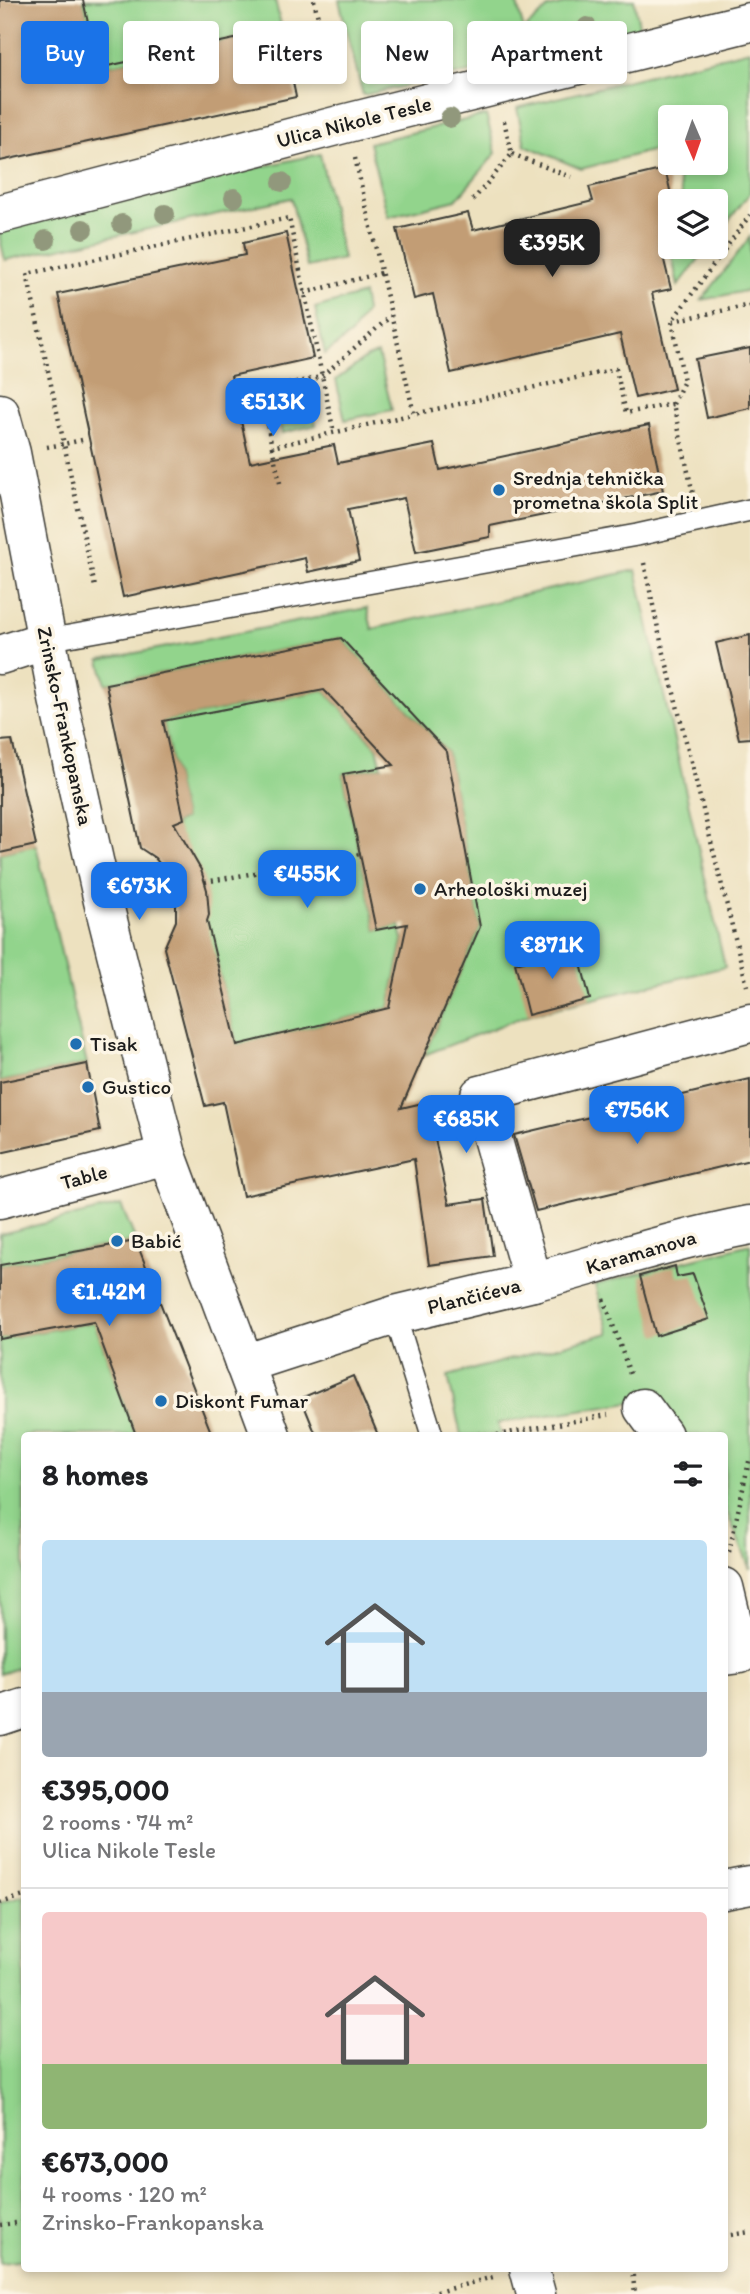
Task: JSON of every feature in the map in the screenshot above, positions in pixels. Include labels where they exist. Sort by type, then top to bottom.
[{"type":"street","name":"Ulica Nikole Tesle","points":[[0,214],[347,123],[750,22]]},
{"type":"street","name":"Zrinsko-Frankopanska","points":[[0,413],[12,453],[58,699],[103,901],[167,1155],[270,1432]]},
{"type":"street","points":[[0,655],[47,640]]},
{"type":"street","name":"Plančićeva","points":[[244,1364],[395,1315],[533,1282],[480,1095],[750,1023]]},
{"type":"street","name":"Table","points":[[0,1199],[167,1155]]},
{"type":"street","name":"Karamanova","points":[[533,1282],[650,1248],[750,1225]]},
{"type":"street","points":[[728,1585],[740,1654],[728,1656]]},
{"type":"street","points":[[0,1716],[21,1709]]},
{"type":"street","points":[[728,1889],[750,1885]]},
{"type":"street","points":[[517,2272],[536,2294]]},
{"type":"lane","points":[[47,640],[638,534],[750,510]]},
{"type":"lane","points":[[395,1315],[431,1432]]},
{"type":"path","points":[[314,0],[333,85]]},
{"type":"path","points":[[505,127],[512,154]]},
{"type":"path","points":[[512,154],[571,177]]},
{"type":"path","points":[[473,200],[512,154]]},
{"type":"path","points":[[357,169],[414,414]]},
{"type":"path","points":[[699,520],[673,404],[684,381],[672,321],[750,215]]},
{"type":"path","points":[[95,587],[27,274],[289,218],[334,433]]},
{"type":"path","points":[[304,293],[381,273]]},
{"type":"path","points":[[672,321],[750,305]]},
{"type":"path","points":[[247,393],[321,377],[391,316]]},
{"type":"path","points":[[272,447],[616,369],[626,413],[673,404]]},
{"type":"path","points":[[260,391],[279,483]]},
{"type":"path","points":[[12,453],[82,440]]},
{"type":"path","points":[[638,534],[659,633],[750,997]]},
{"type":"path","points":[[205,882],[360,853]]},
{"type":"path","points":[[533,1432],[653,1422],[593,1266]]},
{"type":"path","points":[[728,1564],[750,1457]]},
{"type":"path","points":[[0,1903],[21,1897]]},
{"type":"path","points":[[0,2225],[21,2222]]},
{"type":"path","points":[[728,2235],[750,2232]]},
{"type":"path","points":[[430,2294],[442,2293],[513,2272]]},
{"type":"path","points":[[632,2272],[635,2294]]},
{"type":"green space","points":[[83,0],[275,0],[280,21],[233,21],[233,39],[219,42],[219,21],[123,21],[123,63],[109,66],[109,21],[88,21]]},
{"type":"green space","points":[[339,0],[516,0],[522,21],[467,21],[467,73],[453,76],[453,21],[361,21],[361,84],[414,84],[363,95],[347,32],[347,21],[344,21]]},
{"type":"green space","points":[[581,0],[634,0],[641,35],[627,38],[627,21],[534,21],[548,8]]},
{"type":"green space","points":[[750,50],[750,193],[728,221],[728,189],[680,189],[678,175],[728,175],[728,105],[658,105],[658,149],[581,169],[525,145],[517,108],[613,84],[627,84],[627,81]]},
{"type":"green space","points":[[486,115],[496,153],[456,200],[388,217],[369,143]]},
{"type":"green space","points":[[320,154],[343,259],[307,267],[291,198],[5,260],[0,224]]},
{"type":"green space","points":[[750,237],[750,290],[702,300]]},
{"type":"green space","points":[[673,259],[699,259],[678,286]]},
{"type":"green space","points":[[363,294],[366,311],[351,334],[325,354],[315,308]]},
{"type":"green space","points":[[378,354],[392,410],[345,420],[336,380],[367,357]]},
{"type":"green space","points":[[309,392],[316,425],[282,433],[274,400]]},
{"type":"green space","points":[[636,570],[725,967],[528,1015],[424,1055],[480,927],[447,752],[341,638],[106,684],[100,660],[367,608],[372,629]]},
{"type":"green space","points":[[324,690],[377,747],[382,767],[343,774],[376,930],[400,925],[403,940],[389,1008],[237,1045],[215,955],[205,957],[175,823],[184,819],[163,721]]},
{"type":"green space","points":[[36,845],[87,1064],[0,1082],[0,853]]},
{"type":"green space","points":[[121,1205],[136,1241],[0,1265],[0,1234]]},
{"type":"green space","points":[[750,1244],[750,1569],[728,1514],[728,1432],[678,1432],[636,1401],[498,1423],[500,1432],[460,1432],[448,1376],[609,1333],[595,1285]]},
{"type":"green space","points":[[94,1322],[135,1432],[21,1432],[21,1667],[0,1674],[0,1339]]},
{"type":"green space","points":[[21,1897],[21,2260],[0,2263],[0,1903]]},
{"type":"building","points":[[0,0],[83,0],[88,21],[21,21],[21,84],[109,84],[109,66],[123,63],[123,84],[219,84],[219,42],[233,39],[233,84],[293,84],[296,97],[0,161]]},
{"type":"building","points":[[658,171],[658,175],[666,175],[670,189],[658,189],[658,259],[664,259],[671,289],[652,293],[674,389],[635,398],[620,334],[451,373],[433,294],[414,299],[397,229],[468,213],[473,230],[593,201],[589,187]]},
{"type":"building","points":[[286,233],[313,358],[231,376],[250,462],[334,445],[338,463],[434,444],[440,470],[649,425],[663,491],[490,526],[490,537],[416,552],[404,498],[348,509],[359,561],[308,572],[305,558],[123,597],[58,294],[245,255],[243,243]]},
{"type":"building","points":[[750,348],[750,408],[707,418],[695,359]]},
{"type":"building","points":[[750,635],[750,738],[739,739],[716,643]]},
{"type":"building","name":"Arheološki muzej","points":[[341,638],[447,752],[480,927],[401,1108],[427,1102],[449,1204],[485,1199],[493,1256],[429,1265],[414,1159],[243,1196],[223,1102],[205,1106],[164,948],[176,921],[176,899],[168,874],[155,858],[140,848],[106,684]],"holes":[[[324,690],[394,765],[343,774],[376,930],[407,924],[389,1008],[237,1045],[207,921],[207,890],[201,870],[174,823],[184,819],[163,721]]]},
{"type":"building","points":[[12,740],[36,845],[0,853],[0,741]]},
{"type":"building","points":[[577,948],[590,999],[528,1015],[515,963]]},
{"type":"building","points":[[87,1064],[100,1131],[0,1153],[0,1082]]},
{"type":"building","points":[[750,1079],[750,1160],[536,1211],[514,1135]]},
{"type":"building","points":[[136,1241],[211,1432],[135,1432],[94,1322],[0,1339],[0,1265]]},
{"type":"building","points":[[675,1266],[677,1277],[693,1274],[709,1319],[656,1336],[640,1276]]},
{"type":"building","points":[[353,1376],[377,1432],[315,1432],[301,1398]]},
{"type":"place","name":"Srednja tehnička prometna škola Split","points":[[499,490]]},
{"type":"place","name":"Arheološki muzej","points":[[420,889]]},
{"type":"place","name":"Tisak","points":[[76,1044]]},
{"type":"place","name":"Gustico","points":[[88,1087]]},
{"type":"place","name":"Babić","points":[[117,1241]]},
{"type":"place","name":"Diskont Fumar","points":[[161,1401]]}]
